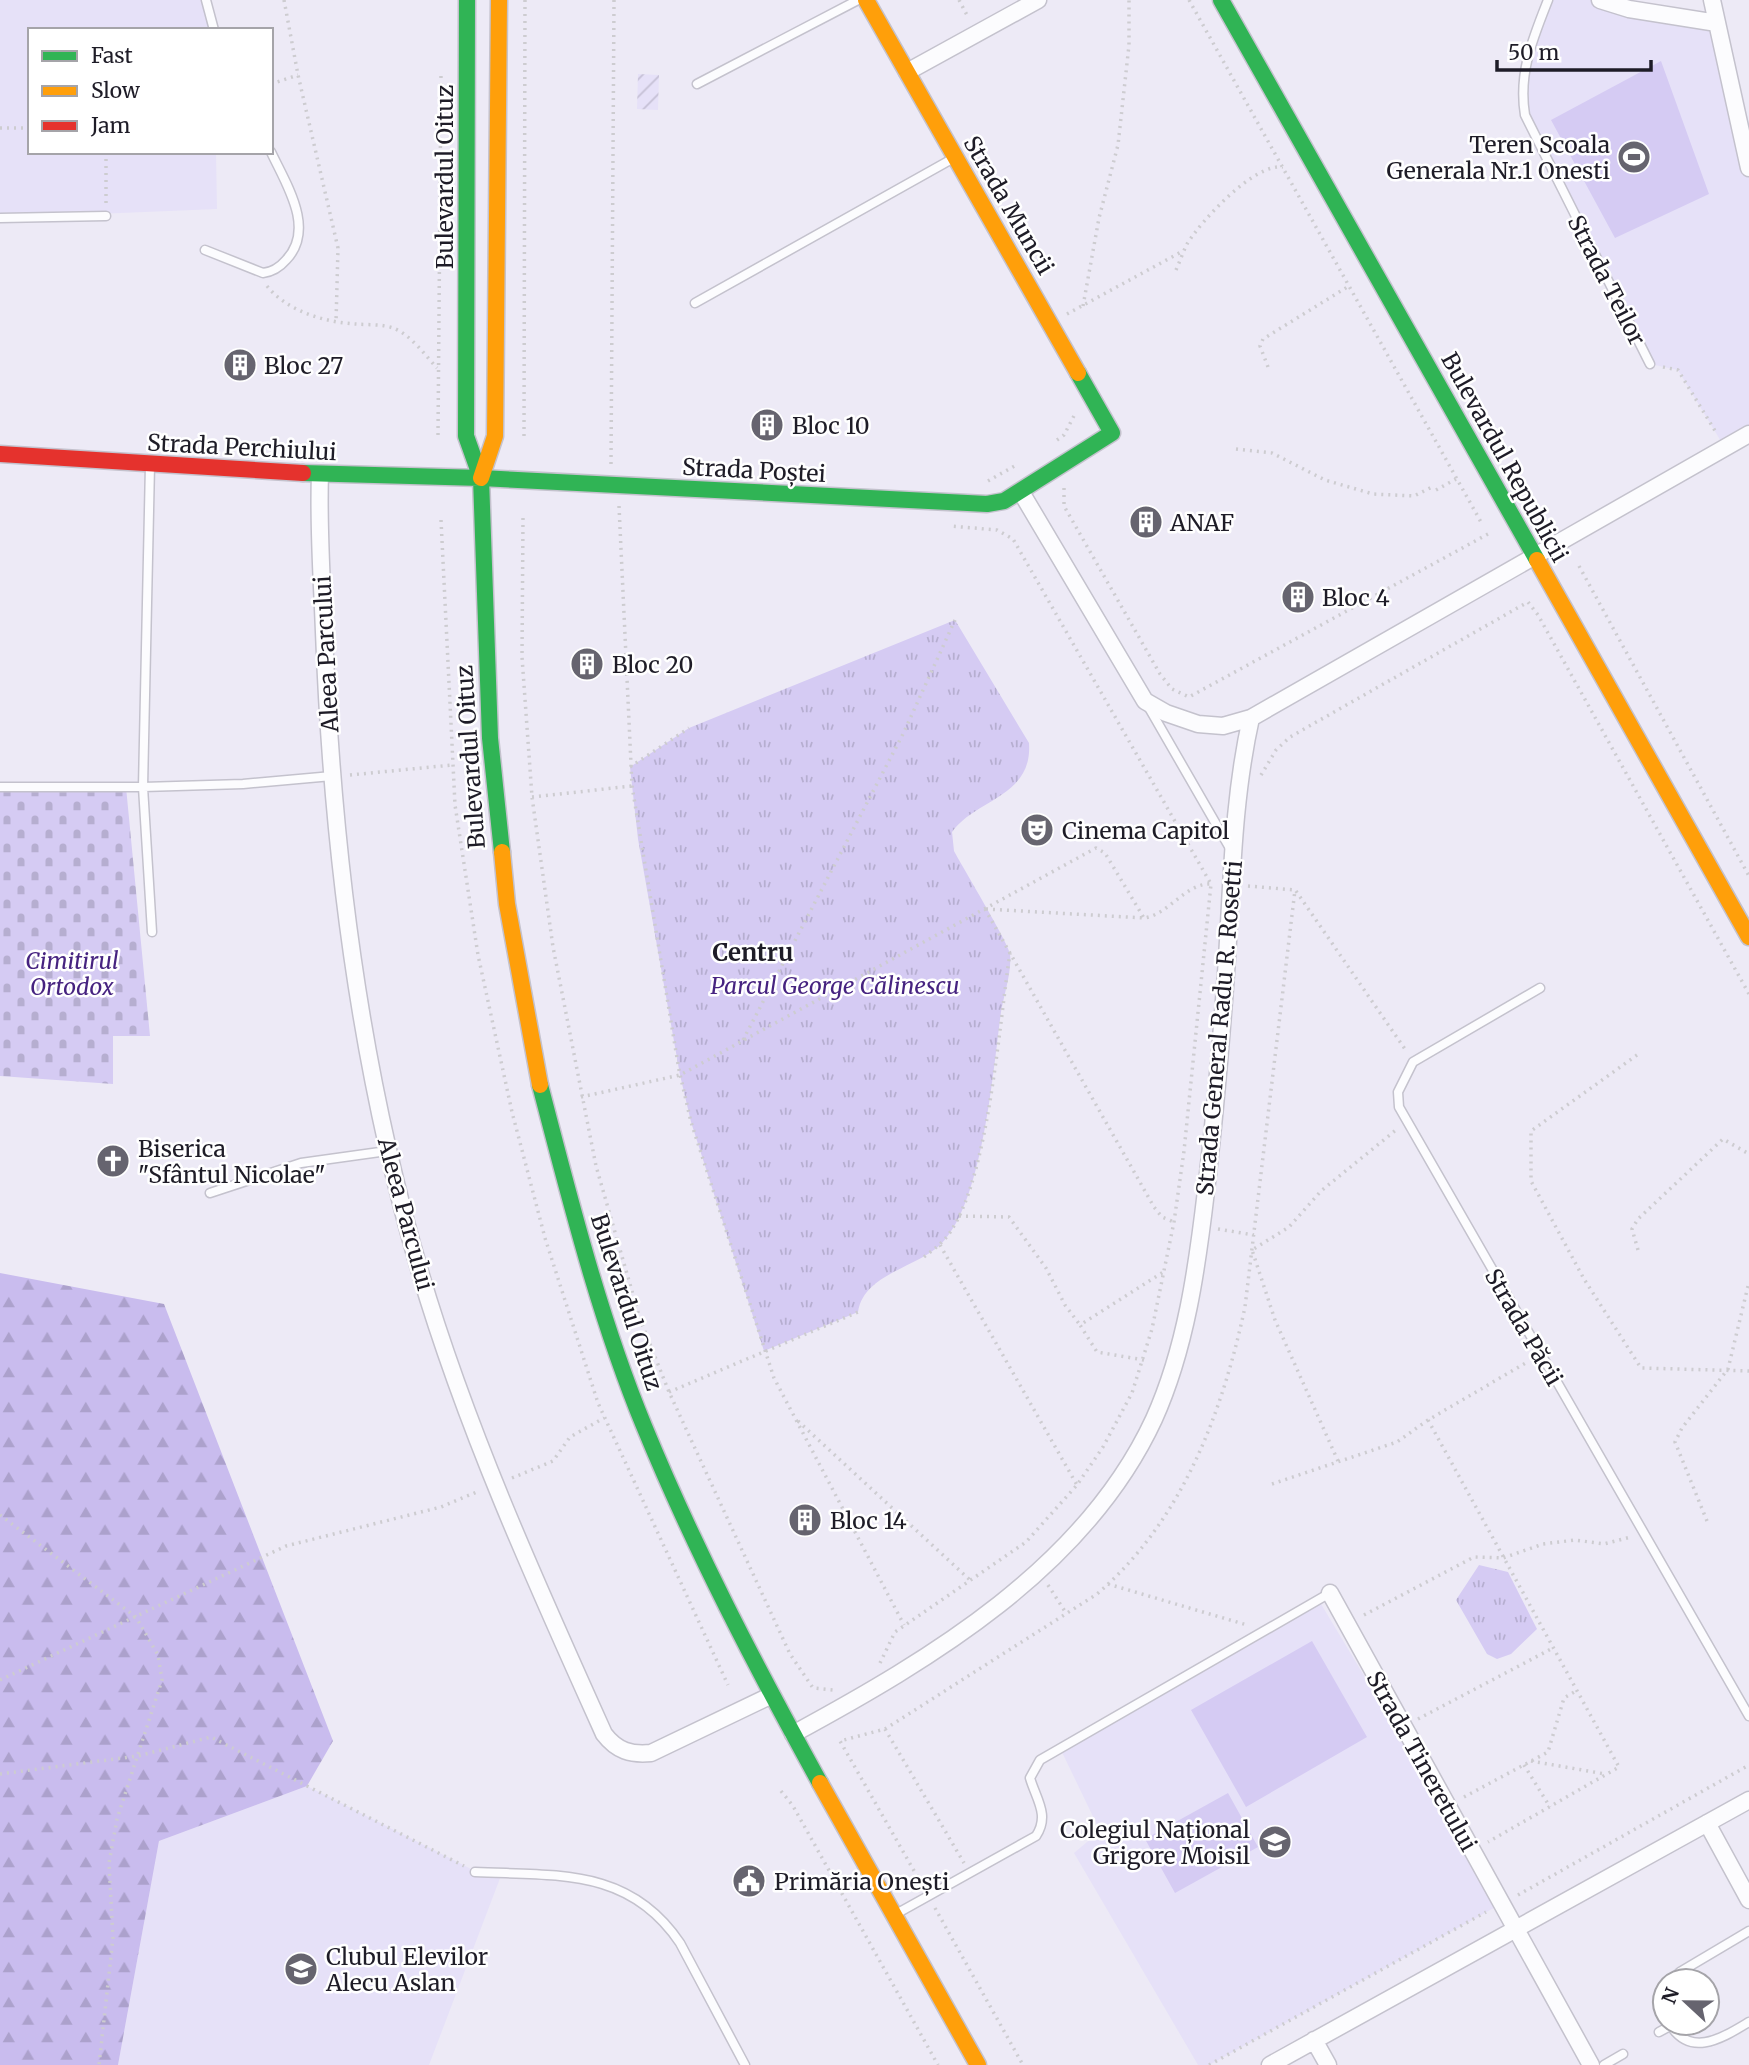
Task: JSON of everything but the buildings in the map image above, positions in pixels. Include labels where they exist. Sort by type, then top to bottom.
[{"type":"street","name":"Bulevardul Oituz","points":[[467,0],[466,436],[481,478],[485,659],[495,801],[507,904],[540,1085],[583,1247],[643,1424],[673,1495],[772,1695],[978,2065]]},
{"type":"street","name":"Bulevardul Oituz","points":[[481,478],[495,436],[499,0]]},
{"type":"street","name":"Strada Muncii","points":[[866,0],[1112,433]]},
{"type":"street","points":[[907,72],[1038,0]]},
{"type":"street","name":"Bulevardul Republicii","points":[[1221,0],[1749,937]]},
{"type":"street","points":[[1600,0],[1629,9],[1717,23]]},
{"type":"street","points":[[1712,0],[1749,168]]},
{"type":"street","name":"Strada Poștei","points":[[481,478],[959,504],[993,503],[1021,492],[1112,433]]},
{"type":"street","points":[[1021,492],[1145,701],[1166,713],[1198,724],[1223,726],[1251,718],[1749,434]]},
{"type":"street","name":"Strada Perchiului","points":[[3,458],[320,474],[481,478]]},
{"type":"street","name":"Aleea Parcului","points":[[320,474],[331,776],[352,947],[387,1151],[426,1293],[495,1485],[604,1734],[615,1746],[633,1753],[651,1753],[772,1695]]},
{"type":"street","name":"Strada General Radu R. Rosetti","points":[[793,1734],[896,1677],[1010,1594],[1059,1550],[1121,1476],[1154,1418],[1174,1364],[1190,1302],[1200,1240],[1215,1117],[1238,785],[1251,718]]},
{"type":"street","name":"Strada Tineretului","points":[[1330,1593],[1591,2065]]},
{"type":"street","points":[[1270,2065],[1749,1800]]},
{"type":"street","points":[[1707,1823],[1749,1900]]},
{"type":"street","points":[[1314,2040],[1328,2065]]},
{"type":"lane","points":[[206,0],[213,28]]},
{"type":"lane","points":[[697,84],[858,0]]},
{"type":"lane","name":"Strada Teilor","points":[[1548,0],[1531,43],[1523,77],[1525,115],[1650,365]]},
{"type":"lane","points":[[205,250],[257,272],[271,272],[282,265],[296,247],[300,231],[289,190],[272,154]]},
{"type":"lane","points":[[695,303],[956,157]]},
{"type":"lane","points":[[0,218],[106,216]]},
{"type":"lane","points":[[150,464],[143,787],[152,932]]},
{"type":"lane","points":[[1145,701],[1234,856]]},
{"type":"lane","points":[[0,786],[143,787],[243,784],[331,776]]},
{"type":"lane","points":[[1413,1062],[1540,988]]},
{"type":"lane","name":"Strada Păcii","points":[[1413,1062],[1398,1092],[1399,1107],[1405,1122],[1749,1716]]},
{"type":"lane","points":[[210,1193],[301,1163],[387,1151]]},
{"type":"lane","points":[[894,1916],[1037,1836],[1041,1828],[1042,1808],[1030,1778],[1040,1760],[1330,1593]]},
{"type":"lane","points":[[475,1872],[584,1878],[637,1899],[669,1926],[745,2065]]},
{"type":"lane","points":[[1688,1967],[1749,1931]]},
{"type":"lane","points":[[1721,2037],[1749,2022]]},
{"type":"lane","points":[[1683,2037],[1707,2044],[1720,2037]]},
{"type":"lane","points":[[1604,2065],[1623,2054]]},
{"type":"path","points":[[284,0],[298,75],[338,248],[337,323]]},
{"type":"path","points":[[524,436],[525,0]]},
{"type":"path","points":[[598,465],[611,466],[614,0]]},
{"type":"path","points":[[1083,306],[1119,133],[1129,45],[1129,0]]},
{"type":"path","points":[[1189,0],[1481,522]]},
{"type":"path","points":[[438,435],[442,68]]},
{"type":"path","points":[[273,83],[298,75]]},
{"type":"path","points":[[0,128],[28,128]]},
{"type":"path","points":[[106,154],[106,216]]},
{"type":"path","points":[[1176,270],[1184,250],[1203,223],[1237,189],[1272,167],[1283,167]]},
{"type":"path","points":[[1047,318],[1083,306],[1184,250]]},
{"type":"path","points":[[257,272],[274,294],[317,318],[337,323],[391,327],[405,335],[437,368]]},
{"type":"path","points":[[1268,367],[1260,346],[1263,339],[1349,286]]},
{"type":"path","points":[[1650,365],[1678,370],[1725,448]]},
{"type":"path","points":[[1053,443],[1064,435],[1077,411]]},
{"type":"path","points":[[1236,449],[1272,453],[1325,480],[1373,494],[1414,496],[1457,479]]},
{"type":"path","points":[[979,486],[1021,462]]},
{"type":"path","points":[[1065,486],[1064,506],[1160,674],[1172,689],[1189,697],[1488,534]]},
{"type":"path","points":[[619,504],[632,786],[680,1076],[691,1122],[774,1378],[904,1625]]},
{"type":"path","points":[[523,518],[522,657],[540,871],[581,1097],[617,1243],[640,1319],[669,1392],[790,1654],[813,1688],[843,1689]]},
{"type":"path","points":[[876,1668],[895,1632],[1026,1542],[1077,1485],[1118,1423],[1144,1360],[1166,1271],[1174,1222],[1211,884],[1013,539],[997,530],[958,528]]},
{"type":"path","points":[[1579,566],[1749,876]]},
{"type":"path","points":[[1259,778],[1266,762],[1290,737],[1528,603],[1538,615],[1749,994]]},
{"type":"path","points":[[743,1041],[903,734],[955,620]]},
{"type":"path","points":[[630,767],[689,728]]},
{"type":"path","points":[[331,776],[452,765]]},
{"type":"path","points":[[532,797],[632,786]]},
{"type":"path","points":[[581,1097],[680,1076],[1096,848],[1105,853],[1144,918]]},
{"type":"path","points":[[985,909],[1144,918],[1157,916],[1198,885],[1211,884]]},
{"type":"path","points":[[1246,886],[1295,890],[1413,1062]]},
{"type":"path","points":[[985,909],[1154,1207],[1162,1217],[1174,1222]]},
{"type":"path","points":[[924,1256],[940,1244],[959,1216],[971,1184],[982,1132],[1010,953]]},
{"type":"path","points":[[1637,1055],[1531,1130],[1531,1181],[1584,1279],[1641,1368],[1749,1371]]},
{"type":"path","points":[[1338,1461],[1275,1320],[1252,1250],[1289,1227],[1321,1191],[1405,1122]]},
{"type":"path","points":[[1638,1250],[1632,1229],[1638,1219],[1723,1139],[1749,1154]]},
{"type":"path","points":[[959,1216],[1009,1217],[1046,1268],[1097,1352],[1144,1360]]},
{"type":"path","points":[[1214,1228],[1254,1235]]},
{"type":"path","points":[[940,1244],[1077,1485]]},
{"type":"path","points":[[1080,1325],[1166,1271]]},
{"type":"path","points":[[1707,1521],[1675,1442],[1682,1428],[1728,1369],[1749,1282]]},
{"type":"path","points":[[669,1392],[858,1312]]},
{"type":"path","points":[[1272,1484],[1397,1442],[1428,1420],[1540,1355]]},
{"type":"path","points":[[794,1417],[970,1580]]},
{"type":"path","points":[[0,1680],[286,1546],[441,1507],[553,1461],[570,1437],[604,1418]]},
{"type":"path","points":[[1428,1420],[1619,1767],[1472,1852]]},
{"type":"path","points":[[0,1515],[136,1617],[158,1655],[162,1680],[117,1819],[109,1863],[113,1938],[99,2065]]},
{"type":"path","points":[[1347,1625],[1430,1577],[1474,1557],[1503,1558],[1543,1544],[1575,1540],[1604,1544],[1644,1533]]},
{"type":"path","points":[[1046,1582],[1066,1613]]},
{"type":"path","points":[[1108,1584],[1266,1630]]},
{"type":"path","points":[[1403,1726],[1553,1648]]},
{"type":"path","points":[[1447,1807],[1548,1752],[1564,1698],[1576,1691]]},
{"type":"path","points":[[841,1741],[885,1729],[970,1872]]},
{"type":"path","points":[[0,1774],[138,1756],[211,1737],[475,1872]]},
{"type":"path","points":[[1531,1761],[1607,1774]]},
{"type":"path","points":[[1524,1765],[1550,1807]]},
{"type":"path","points":[[1209,2065],[1749,1765]]},
{"type":"path","points":[[781,1791],[793,1806],[938,2065]]},
{"type":"shaded area","points":[[0,0],[206,0],[213,28],[28,28],[28,154],[216,154],[217,209],[0,218]]},
{"type":"shaded area","points":[[1548,0],[1600,0],[1717,23],[1749,166],[1749,434],[1725,448],[1678,370],[1650,364],[1523,106],[1523,77]]},
{"type":"shaded area","points":[[638,74],[659,75],[658,110],[637,109]]},
{"type":"shaded area","name":"Colegiul Național Grigore Moisil","points":[[1321,1604],[1501,1904],[1209,2065],[1198,2065],[1074,1853],[1100,1831],[1060,1748]]},
{"type":"shaded area","name":"Clubul Elevilor Alecu Aslan","points":[[307,1786],[471,1869],[502,1873],[429,2065],[118,2065],[159,1841]]},
{"type":"green space","name":"Teren Scoala Generala Nr.1 Onesti","points":[[1661,61],[1709,194],[1615,238],[1551,120]]},
{"type":"green space","name":"Parcul George Călinescu","points":[[955,620],[1029,743],[1028,761],[1022,775],[1001,795],[962,821],[952,832],[954,851],[1010,954],[990,1100],[977,1167],[956,1223],[932,1252],[870,1288],[862,1299],[858,1312],[764,1351],[691,1122],[680,1075],[638,839],[630,767],[689,728]]},
{"type":"green space","name":"Cimitirul Ortodox","points":[[0,787],[126,787],[150,1036],[113,1036],[113,1084],[0,1076]]},
{"type":"green space","points":[[0,1273],[164,1304],[333,1741],[307,1786],[159,1841],[118,2065],[0,2065]]},
{"type":"green space","points":[[1479,1565],[1508,1572],[1537,1629],[1511,1654],[1497,1659],[1487,1654],[1456,1600]]},
{"type":"green space","points":[[1312,1641],[1367,1737],[1246,1807],[1191,1710]]},
{"type":"green space","points":[[1228,1793],[1258,1847],[1175,1893],[1145,1839]]},
{"type":"traffic: fast","points":[[467,0],[466,436],[481,478],[490,738],[502,852]]},
{"type":"traffic: fast","points":[[1221,0],[1537,560]]},
{"type":"traffic: fast","points":[[303,473],[481,478],[987,504],[1004,501],[1112,433],[1078,373]]},
{"type":"traffic: fast","points":[[540,1085],[599,1300],[644,1426],[727,1607],[820,1783]]},
{"type":"traffic: slow","points":[[481,478],[495,436],[499,0]]},
{"type":"traffic: slow","points":[[866,0],[1078,373]]},
{"type":"traffic: slow","points":[[1537,560],[1749,937]]},
{"type":"traffic: slow","points":[[502,852],[507,904],[540,1085]]},
{"type":"traffic: slow","points":[[820,1783],[978,2065]]},
{"type":"traffic: jam","points":[[0,454],[303,473]]},
{"type":"place","name":"Teren Scoala Generala Nr.1 Onesti","points":[[1634,157]]},
{"type":"place","name":"Bloc 27","points":[[240,365]]},
{"type":"place","name":"Bloc 10","points":[[767,425]]},
{"type":"place","name":"ANAF","points":[[1146,522]]},
{"type":"place","name":"Bloc 4","points":[[1298,597]]},
{"type":"place","name":"Bloc 20","points":[[587,664]]},
{"type":"place","name":"Cinema Capitol","points":[[1037,830]]},
{"type":"place","name":"Biserica \"Sfântul Nicolae\"","points":[[113,1161]]},
{"type":"place","name":"Bloc 14","points":[[805,1520]]},
{"type":"place","name":"Colegiul Național Grigore Moisil","points":[[1275,1842]]},
{"type":"place","name":"Primăria Onești","points":[[749,1881]]},
{"type":"place","name":"Clubul Elevilor Alecu Aslan","points":[[301,1969]]},
{"type":"district","name":"Centru","points":[[753,952]]}]
